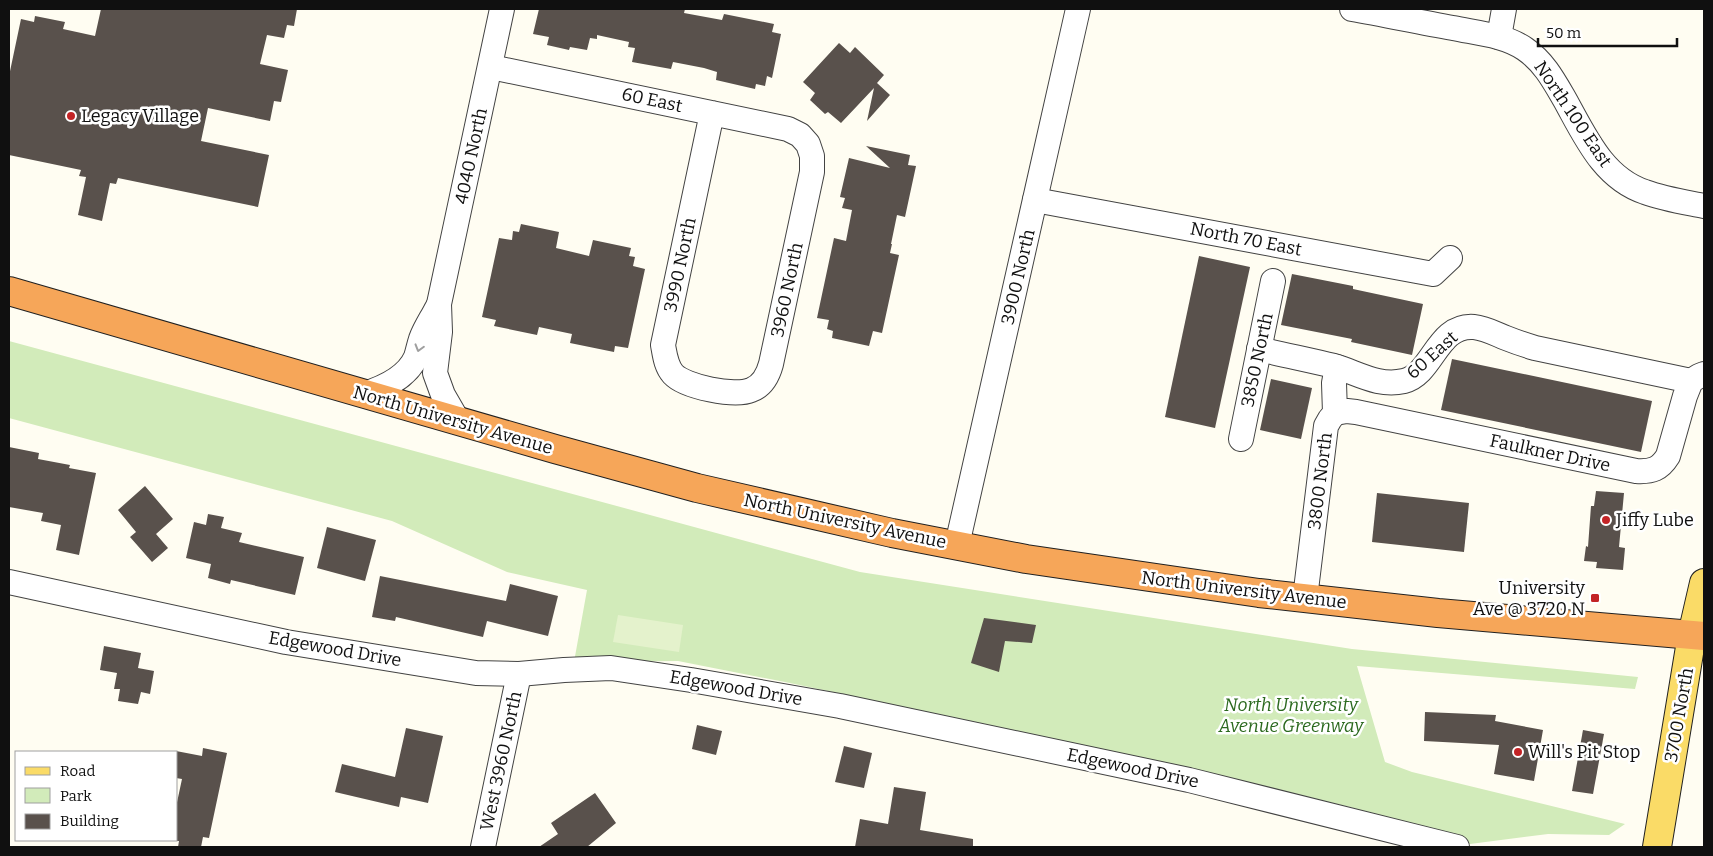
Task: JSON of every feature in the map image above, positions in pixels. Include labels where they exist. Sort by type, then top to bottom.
[{"type":"highway","name":"North University Avenue","points":[[9,291],[697,488],[808,514],[957,545],[1026,559],[1122,574],[1305,598],[1438,613],[1698,635]]},
{"type":"main road","name":"3700 North","points":[[1657,847],[1698,635],[1704,583]]},
{"type":"street","name":"4040 North","points":[[364,394],[379,389],[393,381],[411,366],[439,304],[502,9]]},
{"type":"street","name":"3900 North","points":[[957,545],[1078,9]]},
{"type":"street","name":"North 100 East","points":[[1352,9],[1499,37],[1524,48],[1551,75],[1594,152],[1610,171],[1627,184],[1643,192],[1704,206]]},
{"type":"street","points":[[1499,37],[1504,9]]},
{"type":"street","name":"60 East","points":[[491,67],[788,129],[800,135],[808,144]]},
{"type":"street","name":"3990 North","points":[[711,389],[688,384],[674,375],[666,361],[663,345],[712,113]]},
{"type":"street","name":"3960 North","points":[[711,389],[732,392],[752,390],[764,379],[769,371],[812,172],[812,156],[808,144]]},
{"type":"street","name":"North 70 East","points":[[1035,200],[1433,274],[1450,258]]},
{"type":"street","name":"3850 North","points":[[1241,439],[1273,281]]},
{"type":"street","name":"4040 North","points":[[439,304],[440,332],[435,373],[443,396],[458,421]]},
{"type":"street","name":"60 East","points":[[1260,349],[1336,367],[1382,382],[1404,380],[1412,377],[1420,370],[1443,340],[1461,329],[1472,327],[1484,329],[1535,348],[1698,378]]},
{"type":"street","name":"3800 North","points":[[1305,598],[1326,426],[1335,413],[1334,383],[1336,367]]},
{"type":"street","name":"Faulkner Drive","points":[[1335,413],[1356,412],[1636,471],[1648,471],[1657,469],[1668,456],[1685,396],[1698,378]]},
{"type":"street","name":"Edgewood Drive","points":[[9,582],[286,642],[476,673],[520,674],[611,668],[840,706],[1189,780],[1457,847]]},
{"type":"street","name":"West 3960 North","points":[[483,847],[520,674]]},
{"type":"green space","name":"North University Avenue Greenway","points":[[9,341],[860,572],[1352,649],[1638,677],[1635,689],[1357,666],[1385,762],[1412,772],[1625,824],[1609,835],[1548,834],[1470,844],[1350,807],[990,725],[785,682],[678,661],[574,662],[587,590],[507,572],[392,521],[9,418]]},
{"type":"green space","points":[[618,615],[683,625],[679,652],[613,642]]},
{"type":"building","name":"Legacy Village","points":[[101,9],[297,9],[294,26],[287,25],[284,38],[267,35],[260,64],[288,70],[281,102],[274,101],[270,121],[208,108],[201,141],[269,155],[258,207],[118,178],[116,184],[110,183],[102,221],[78,215],[86,177],[79,176],[81,170],[9,155],[9,76],[21,19],[34,22],[35,16],[65,22],[63,29],[95,36]]},
{"type":"building","points":[[539,9],[685,9],[684,13],[722,20],[724,14],[774,24],[772,32],[781,34],[772,78],[767,76],[765,86],[756,84],[755,89],[716,80],[717,72],[704,68],[673,62],[671,69],[632,62],[635,48],[628,47],[629,42],[597,35],[597,39],[590,38],[587,50],[570,47],[569,50],[547,45],[549,37],[533,34]]},
{"type":"building","points":[[839,43],[850,53],[855,47],[884,75],[877,83],[890,95],[867,121],[874,88],[841,123],[828,112],[825,114],[810,100],[815,93],[803,82]]},
{"type":"building","points":[[866,146],[910,155],[908,165],[916,166],[905,217],[897,215],[891,244],[890,253],[899,255],[882,333],[873,331],[869,346],[832,338],[833,331],[827,329],[829,320],[817,318],[834,238],[846,241],[852,210],[842,208],[845,198],[840,197],[849,158],[890,168]]},
{"type":"building","points":[[521,224],[559,232],[556,248],[589,256],[593,240],[631,248],[629,256],[635,257],[633,266],[645,269],[628,348],[615,346],[614,352],[570,343],[572,334],[539,327],[537,335],[494,326],[496,320],[482,317],[499,238],[512,240],[513,231],[519,232]]},
{"type":"building","points":[[1199,256],[1250,267],[1215,428],[1165,417]]},
{"type":"building","points":[[1292,274],[1353,286],[1353,289],[1423,304],[1412,355],[1351,342],[1352,339],[1281,325]]},
{"type":"building","points":[[1452,359],[1652,401],[1641,452],[1441,410]]},
{"type":"building","points":[[1271,379],[1312,388],[1301,439],[1260,430]]},
{"type":"building","points":[[9,447],[39,453],[38,459],[70,465],[69,468],[96,473],[79,555],[56,550],[61,525],[41,521],[43,513],[9,507]]},
{"type":"building","points":[[145,486],[173,519],[156,534],[168,548],[152,562],[130,537],[136,532],[118,510]]},
{"type":"building","name":"Jiffy Lube","points":[[1596,491],[1624,493],[1619,547],[1625,548],[1623,570],[1596,568],[1597,562],[1584,561],[1586,546],[1588,547],[1591,506],[1594,506]]},
{"type":"building","points":[[1377,493],[1469,503],[1464,552],[1372,542]]},
{"type":"building","points":[[208,514],[224,517],[221,528],[242,533],[239,542],[304,557],[295,595],[231,580],[230,584],[208,578],[211,564],[186,558],[194,522],[206,525]]},
{"type":"building","points":[[327,527],[376,540],[365,581],[317,568]]},
{"type":"building","points":[[380,576],[506,601],[510,584],[558,596],[548,636],[487,621],[483,637],[396,617],[395,621],[372,617]]},
{"type":"building","points":[[984,618],[1036,625],[1032,643],[1005,641],[999,672],[971,663]]},
{"type":"building","points":[[104,646],[141,653],[138,668],[154,671],[150,694],[141,692],[138,704],[118,701],[120,689],[114,689],[117,673],[100,670]]},
{"type":"building","points":[[1425,712],[1496,715],[1495,721],[1543,730],[1534,781],[1494,774],[1499,745],[1424,741]]},
{"type":"building","points":[[697,725],[722,731],[716,755],[692,749]]},
{"type":"building","points":[[406,728],[443,736],[428,803],[401,797],[399,807],[335,792],[342,764],[395,777]]},
{"type":"building","name":"Will's Pit Stop","points":[[1583,730],[1604,734],[1593,794],[1572,791]]},
{"type":"building","points":[[844,746],[872,753],[864,788],[835,782]]},
{"type":"building","points":[[203,748],[227,753],[209,838],[203,837],[201,847],[178,847],[178,798],[182,779],[178,778],[178,751],[202,756]]},
{"type":"building","points":[[894,787],[926,792],[920,830],[973,839],[973,847],[855,847],[860,819],[888,824]]},
{"type":"building","points":[[595,793],[616,823],[587,847],[539,847],[558,834],[551,823]]},
{"type":"place","name":"Legacy Village","points":[[71,116]]},
{"type":"place","name":"Jiffy Lube","points":[[1606,520]]},
{"type":"place","name":"University Ave @ 3720 N","points":[[1595,598]]},
{"type":"place","name":"Will's Pit Stop","points":[[1518,752]]}]
